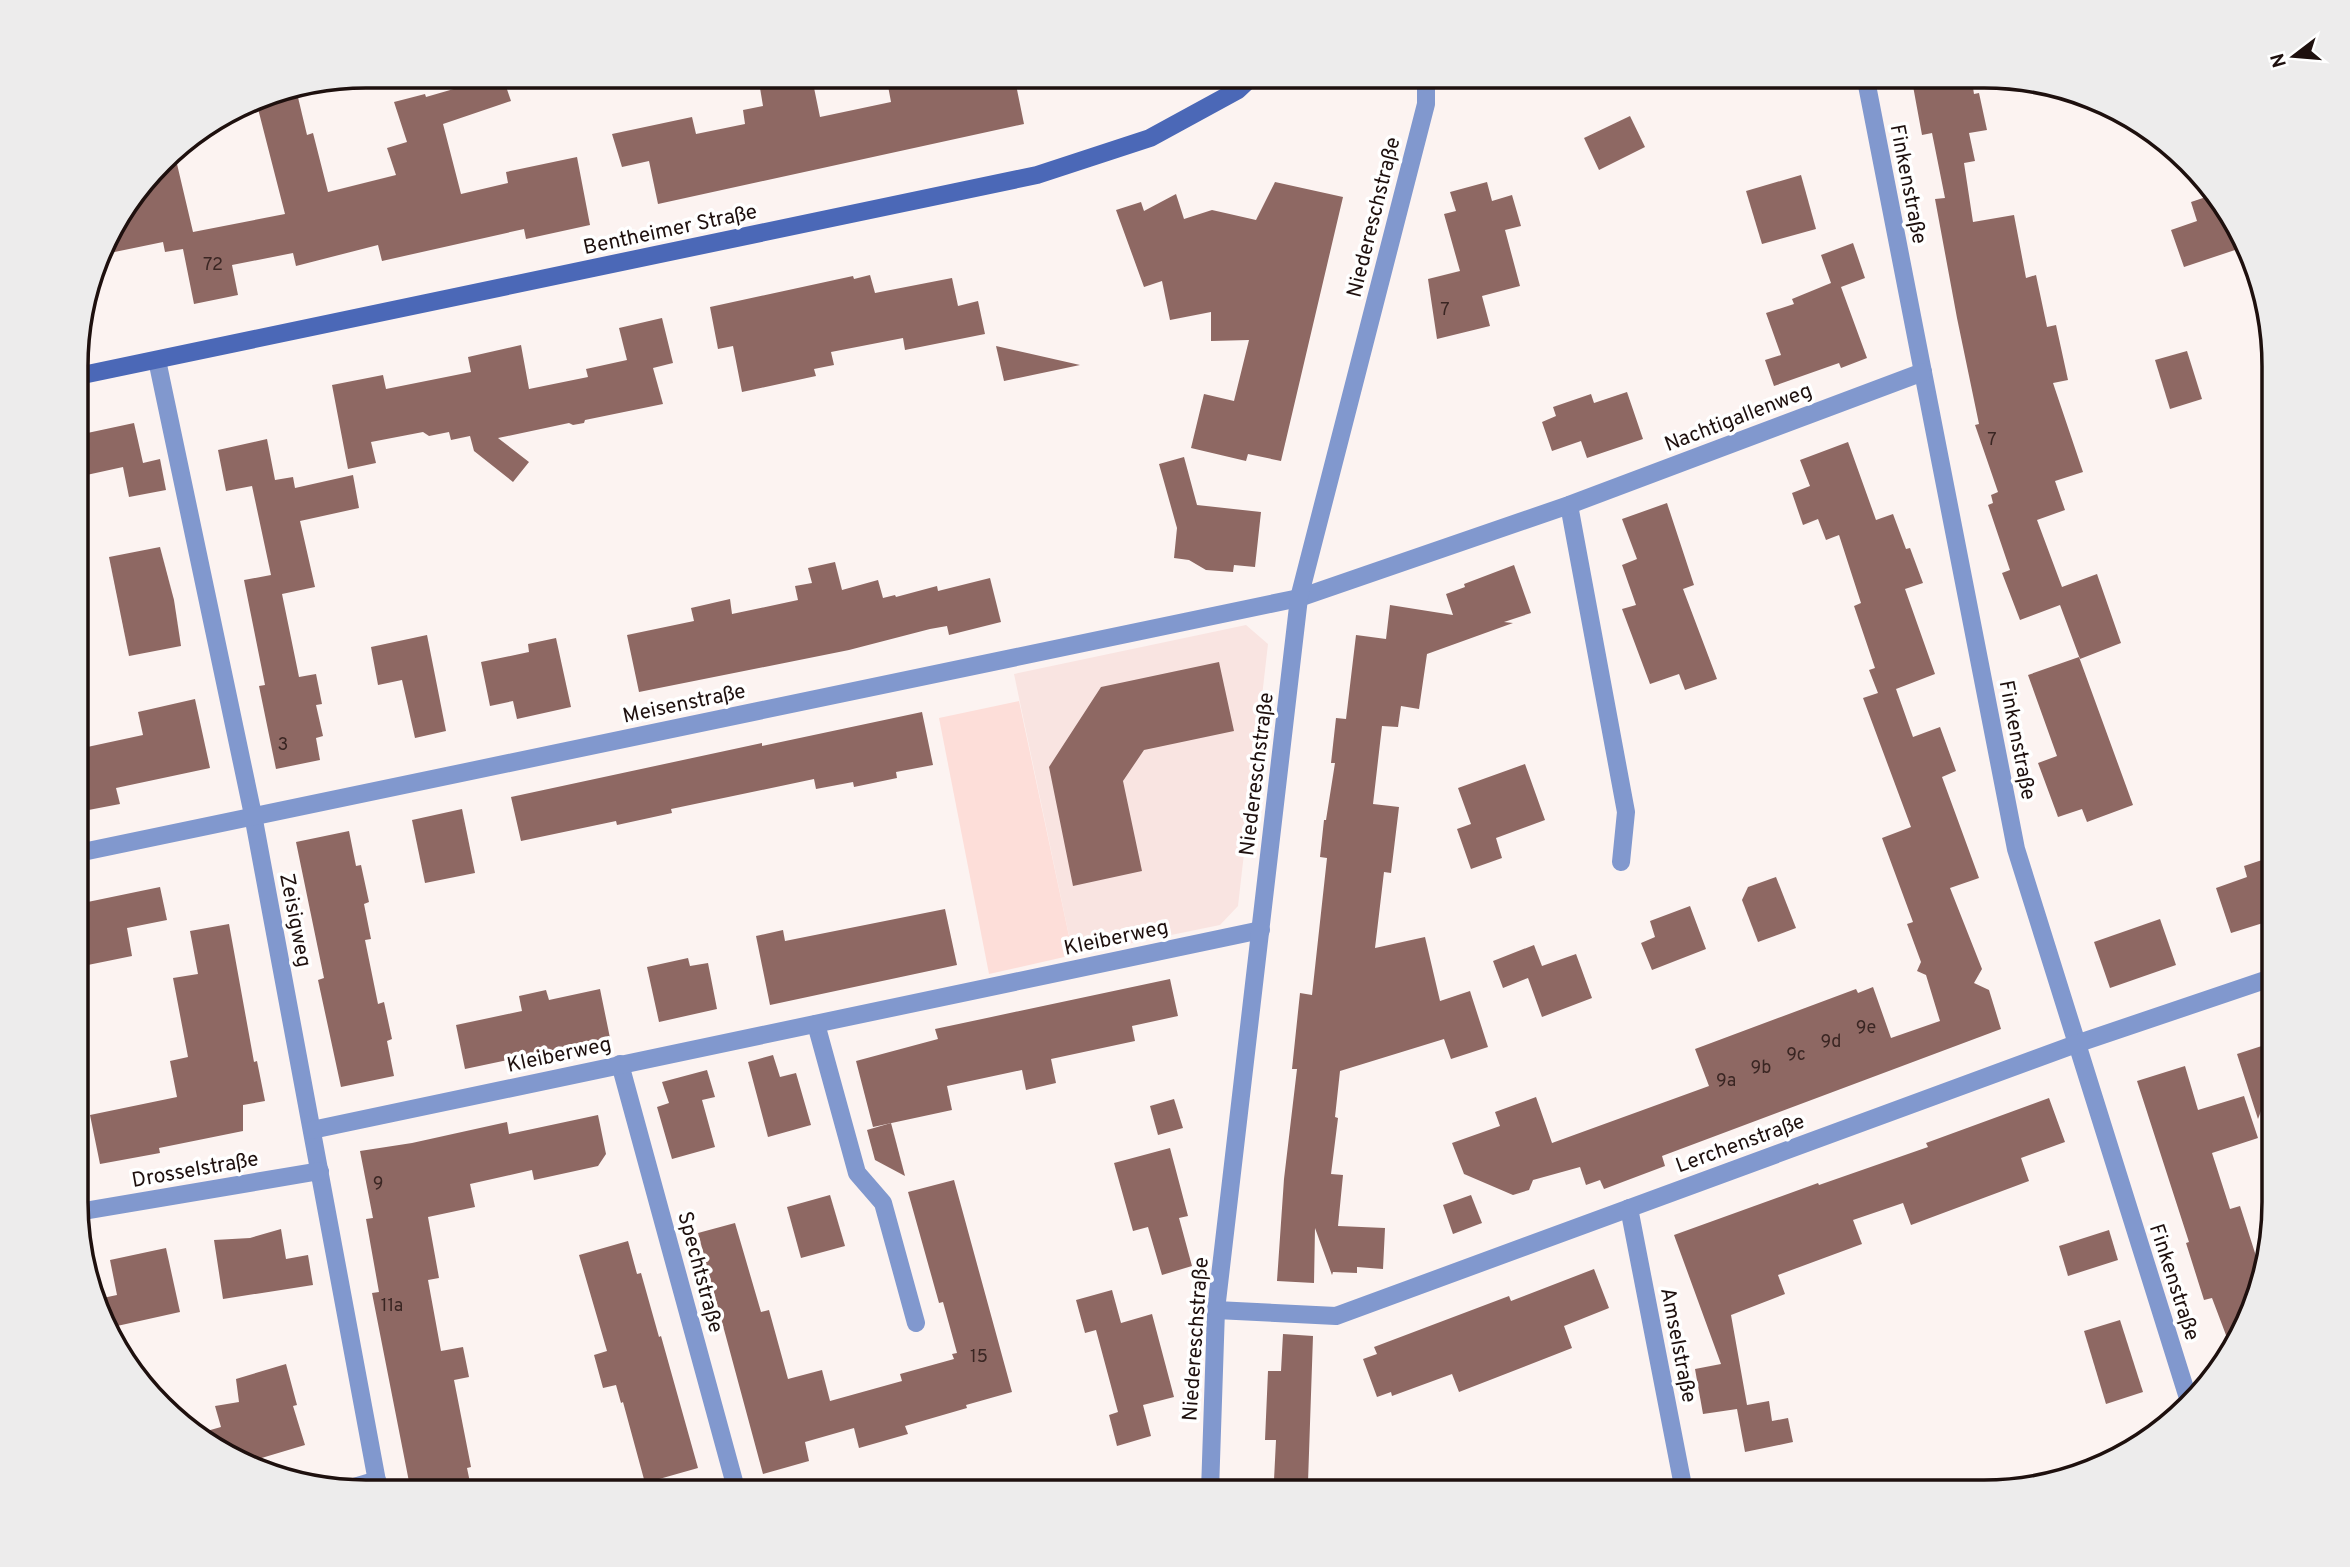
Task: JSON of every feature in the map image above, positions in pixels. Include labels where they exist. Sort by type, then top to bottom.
[{"type":"main road","name":"Bentheimer Straße","points":[[88,374],[1037,175],[1150,138],[1240,88]]},
{"type":"street","name":"Niedereschstraße","points":[[1210,1480],[1216,1310],[1299,598],[1426,104],[1426,88]]},
{"type":"street","name":"Finkenstraße","points":[[1868,88],[2016,849],[2186,1392]]},
{"type":"street","name":"Zeisigweg","points":[[157,360],[253,815],[377,1480]]},
{"type":"street","name":"Nachtigallenweg","points":[[1299,598],[1569,505],[1923,372]]},
{"type":"street","points":[[1569,505],[1626,812],[1621,862]]},
{"type":"street","name":"Meisenstraße","points":[[88,851],[1299,598]]},
{"type":"street","name":"Kleiberweg","points":[[312,1130],[1261,930]]},
{"type":"street","name":"Lerchenstraße","points":[[1216,1310],[1336,1316],[2076,1044],[2263,981]]},
{"type":"street","points":[[816,1024],[858,1173],[884,1203],[916,1323]]},
{"type":"street","name":"Spechtstraße","points":[[620,1064],[734,1480]]},
{"type":"street","name":"Drosselstraße","points":[[88,1210],[320,1171]]},
{"type":"street","name":"Amselstraße","points":[[1629,1208],[1682,1480]]},
{"type":"shaded area","points":[[1246,625],[1268,644],[1238,906],[1220,925],[1073,955],[1014,674]]},
{"type":"shaded area","points":[[1019,701],[1073,955],[989,974],[939,718]]},
{"type":"building","points":[[457,88],[506,88],[511,101],[443,124],[461,194],[508,183],[506,172],[577,157],[590,225],[526,239],[524,229],[382,261],[378,245],[296,266],[293,253],[232,265],[238,295],[194,304],[183,249],[165,252],[163,242],[112,253],[145,196],[169,169],[177,164],[193,232],[285,214],[258,109],[298,96],[307,135],[313,133],[328,192],[396,175],[387,148],[407,142],[394,102],[425,94],[426,97]]},
{"type":"building","points":[[760,88],[814,88],[820,117],[891,102],[888,88],[1017,88],[1024,124],[658,204],[649,161],[622,167],[612,134],[692,117],[696,134],[745,124],[743,110],[763,106]]},
{"type":"building","points":[[1913,88],[1973,88],[1974,94],[1979,93],[1987,130],[1969,133],[1975,161],[1964,163],[1973,222],[2014,215],[2026,278],[2036,275],[2047,327],[2056,325],[2068,380],[2053,383],[2083,472],[2055,481],[2065,510],[2037,520],[2062,587],[2097,574],[2121,643],[2080,659],[2060,605],[2020,620],[2002,573],[2010,570],[1988,505],[1993,503],[1991,495],[1998,492],[1975,425],[1979,424],[1935,199],[1945,198],[1932,133],[1922,135]]},
{"type":"building","points":[[1630,116],[1645,147],[1599,170],[1584,138]]},
{"type":"building","points":[[1801,175],[1816,229],[1762,244],[1746,191]]},
{"type":"building","points":[[1275,182],[1343,197],[1281,461],[1248,454],[1246,461],[1191,448],[1204,394],[1234,401],[1249,340],[1211,341],[1211,312],[1170,320],[1162,281],[1144,287],[1116,210],[1141,202],[1144,211],[1176,194],[1184,219],[1212,210],[1256,220]]},
{"type":"building","points":[[1487,182],[1492,201],[1512,195],[1521,226],[1505,230],[1520,286],[1482,296],[1490,326],[1437,339],[1428,279],[1460,271],[1444,214],[1456,211],[1450,192]]},
{"type":"building","points":[[2206,197],[2237,249],[2184,267],[2171,230],[2197,221],[2191,202]]},
{"type":"building","points":[[1853,243],[1865,278],[1841,287],[1867,358],[1841,368],[1839,363],[1774,386],[1765,360],[1781,355],[1766,313],[1794,304],[1792,299],[1831,283],[1821,255]]},
{"type":"building","points":[[870,275],[875,293],[952,278],[958,306],[978,301],[985,334],[905,350],[903,338],[831,352],[834,365],[814,369],[816,376],[742,392],[733,346],[718,349],[710,307],[853,276],[854,279]]},
{"type":"building","points":[[662,318],[673,363],[653,368],[663,404],[585,420],[584,423],[569,423],[498,438],[529,462],[513,482],[474,451],[470,436],[451,440],[449,432],[429,436],[423,432],[371,442],[376,463],[348,469],[332,385],[383,375],[386,389],[471,372],[468,357],[521,345],[529,389],[588,377],[586,369],[627,360],[619,328]]},
{"type":"building","points":[[996,346],[1080,365],[1004,381]]},
{"type":"building","points":[[2187,351],[2202,399],[2170,409],[2155,360]]},
{"type":"building","points":[[1627,392],[1643,439],[1587,458],[1581,441],[1552,451],[1542,422],[1556,416],[1553,407],[1591,394],[1594,403]]},
{"type":"building","points":[[134,423],[143,463],[160,459],[166,490],[129,497],[123,467],[88,475],[88,433]]},
{"type":"building","points":[[267,439],[275,480],[293,477],[295,488],[353,475],[359,508],[300,521],[315,587],[282,594],[299,677],[316,674],[322,704],[316,705],[323,736],[316,738],[320,760],[276,769],[259,686],[265,685],[244,580],[271,575],[252,486],[226,491],[218,450]]},
{"type":"building","points":[[1848,442],[1876,520],[1893,514],[1923,583],[1905,589],[1935,674],[1896,689],[1913,737],[1940,727],[1956,771],[1942,777],[1979,878],[1950,888],[1982,969],[1974,983],[1989,990],[2001,1029],[1662,1156],[1665,1166],[1604,1189],[1600,1180],[1586,1185],[1580,1167],[1533,1180],[1529,1190],[1513,1195],[1464,1174],[1452,1143],[1500,1126],[1495,1112],[1536,1097],[1552,1143],[1709,1086],[1695,1049],[1856,989],[1858,993],[1873,987],[1891,1038],[1940,1021],[1926,975],[1917,971],[1921,962],[1907,924],[1913,922],[1882,838],[1911,827],[1863,698],[1878,693],[1869,670],[1875,668],[1854,606],[1861,603],[1839,535],[1826,540],[1818,519],[1803,525],[1792,493],[1810,486],[1800,460]]},
{"type":"building","points":[[1184,457],[1197,505],[1261,512],[1255,567],[1234,565],[1233,572],[1206,570],[1189,560],[1174,558],[1177,528],[1159,464]]},
{"type":"building","points":[[1667,503],[1694,585],[1683,589],[1717,679],[1685,690],[1679,674],[1650,684],[1622,609],[1636,605],[1622,565],[1637,559],[1622,519]]},
{"type":"building","points":[[160,547],[174,600],[181,646],[129,656],[109,557]]},
{"type":"building","points":[[835,562],[842,590],[878,580],[883,598],[937,586],[938,591],[990,578],[1001,622],[949,635],[947,626],[930,629],[849,650],[639,692],[627,635],[694,621],[691,608],[730,599],[732,614],[798,600],[795,586],[812,583],[808,568]]},
{"type":"building","points":[[1514,565],[1531,613],[1504,622],[1513,623],[1427,654],[1419,709],[1401,706],[1398,727],[1382,726],[1373,804],[1399,807],[1391,873],[1384,872],[1375,948],[1425,937],[1440,1001],[1470,991],[1488,1047],[1451,1059],[1444,1039],[1340,1071],[1331,1174],[1343,1175],[1338,1226],[1385,1228],[1383,1269],[1357,1267],[1357,1273],[1333,1272],[1332,1275],[1315,1228],[1314,1283],[1277,1281],[1284,1179],[1297,1069],[1292,1069],[1300,993],[1312,995],[1327,858],[1320,857],[1335,763],[1331,763],[1336,718],[1346,719],[1356,635],[1386,639],[1390,605],[1453,615],[1446,594],[1465,587],[1464,584]]},
{"type":"building","points":[[427,635],[446,731],[415,738],[402,680],[378,685],[371,647]]},
{"type":"building","points":[[556,638],[571,707],[517,719],[513,701],[490,706],[481,662],[529,652],[528,644]]},
{"type":"building","points":[[2079,657],[2133,805],[2087,822],[2082,809],[2058,817],[2038,763],[2057,756],[2028,675]]},
{"type":"building","points":[[1219,662],[1234,731],[1144,750],[1123,781],[1142,871],[1073,886],[1049,767],[1101,687]]},
{"type":"building","points":[[195,699],[210,768],[116,788],[120,804],[88,810],[88,747],[143,735],[138,712]]},
{"type":"building","points":[[922,712],[933,765],[896,772],[897,778],[854,787],[853,782],[816,789],[814,779],[671,809],[672,813],[617,825],[616,821],[521,841],[511,797]]},
{"type":"building","points":[[1525,764],[1545,820],[1496,838],[1502,858],[1471,869],[1457,829],[1471,824],[1458,788]]},
{"type":"building","points":[[462,809],[475,873],[425,883],[412,820]]},
{"type":"building","points":[[349,831],[356,866],[361,865],[369,902],[364,904],[371,939],[365,940],[378,1004],[384,1002],[392,1039],[387,1041],[394,1076],[341,1087],[318,980],[324,978],[296,842]]},
{"type":"building","points":[[2263,860],[2263,923],[2231,933],[2216,888],[2247,877],[2244,866]]},
{"type":"building","points":[[1776,877],[1796,928],[1758,942],[1742,900],[1748,887]]},
{"type":"building","points":[[160,887],[167,920],[127,928],[132,956],[88,965],[88,902]]},
{"type":"building","points":[[1690,906],[1706,949],[1652,970],[1641,943],[1655,937],[1650,921]]},
{"type":"building","points":[[945,909],[957,965],[770,1005],[756,936],[783,930],[785,941]]},
{"type":"building","points":[[2160,919],[2176,965],[2110,988],[2094,942]]},
{"type":"building","points":[[229,924],[254,1062],[257,1061],[265,1101],[243,1105],[243,1131],[159,1148],[160,1153],[100,1164],[90,1115],[177,1097],[170,1061],[188,1057],[173,978],[198,974],[190,931]]},
{"type":"building","points":[[1534,945],[1542,966],[1576,954],[1592,998],[1542,1017],[1528,978],[1503,988],[1493,961]]},
{"type":"building","points":[[688,958],[690,966],[708,963],[717,1009],[659,1022],[647,967]]},
{"type":"building","points":[[1170,979],[1178,1016],[1132,1026],[1135,1041],[1051,1059],[1056,1083],[1026,1090],[1022,1070],[947,1086],[952,1110],[873,1127],[856,1061],[938,1039],[935,1029]]},
{"type":"building","points":[[600,989],[610,1038],[465,1069],[456,1025],[522,1011],[519,996],[546,990],[549,1000]]},
{"type":"building","points":[[2263,1046],[2263,1106],[2258,1119],[2237,1054]]},
{"type":"building","points":[[773,1055],[780,1077],[796,1073],[811,1125],[768,1137],[748,1062]]},
{"type":"building","points":[[2185,1066],[2198,1110],[2244,1096],[2258,1138],[2212,1153],[2230,1209],[2240,1206],[2256,1257],[2248,1291],[2227,1337],[2212,1298],[2204,1300],[2186,1243],[2189,1242],[2137,1081]]},
{"type":"building","points":[[707,1070],[715,1097],[702,1100],[715,1147],[672,1159],[657,1107],[669,1103],[662,1082]]},
{"type":"building","points":[[2049,1098],[2065,1142],[2021,1158],[2029,1181],[1911,1225],[1903,1203],[1853,1220],[1862,1244],[1778,1275],[1785,1294],[1731,1315],[1747,1405],[1769,1401],[1772,1421],[1788,1418],[1793,1442],[1745,1452],[1737,1409],[1703,1414],[1695,1369],[1721,1364],[1674,1235],[1928,1147],[1926,1143]]},
{"type":"building","points":[[1174,1099],[1183,1128],[1158,1135],[1150,1106]]},
{"type":"building","points":[[598,1115],[606,1154],[598,1166],[534,1180],[532,1170],[470,1184],[475,1207],[428,1217],[439,1278],[428,1280],[441,1351],[463,1347],[469,1377],[454,1380],[471,1467],[467,1468],[470,1480],[409,1480],[372,1293],[379,1292],[366,1219],[373,1218],[360,1151],[412,1143],[507,1122],[509,1134]]},
{"type":"building","points":[[891,1123],[905,1176],[875,1160],[867,1130]]},
{"type":"building","points":[[1170,1148],[1188,1216],[1179,1218],[1192,1266],[1162,1275],[1148,1227],[1133,1231],[1114,1163]]},
{"type":"building","points":[[954,1180],[1012,1392],[905,1426],[908,1434],[859,1448],[854,1428],[805,1442],[809,1461],[763,1474],[698,1233],[735,1223],[761,1312],[769,1310],[788,1379],[822,1370],[830,1401],[902,1381],[900,1374],[954,1359],[952,1354],[957,1353],[943,1302],[939,1303],[908,1192]]},
{"type":"building","points":[[830,1195],[845,1246],[801,1258],[787,1207]]},
{"type":"building","points":[[1471,1195],[1482,1223],[1453,1234],[1443,1205]]},
{"type":"building","points":[[281,1229],[286,1259],[308,1255],[313,1285],[223,1299],[214,1240],[250,1238]]},
{"type":"building","points":[[2109,1230],[2118,1260],[2068,1276],[2059,1246]]},
{"type":"building","points":[[628,1241],[637,1274],[641,1273],[659,1337],[661,1336],[698,1468],[656,1480],[644,1480],[616,1385],[603,1388],[594,1355],[607,1351],[579,1255]]},
{"type":"building","points":[[166,1248],[180,1312],[117,1326],[105,1298],[117,1295],[110,1260]]},
{"type":"building","points":[[1594,1269],[1609,1308],[1564,1326],[1572,1348],[1459,1392],[1452,1374],[1392,1396],[1391,1392],[1377,1397],[1363,1359],[1377,1354],[1374,1347],[1509,1296],[1511,1301]]},
{"type":"building","points":[[1112,1290],[1121,1323],[1152,1314],[1174,1397],[1143,1405],[1151,1436],[1117,1446],[1109,1415],[1118,1412],[1096,1330],[1085,1333],[1076,1300]]},
{"type":"building","points":[[2120,1320],[2143,1392],[2106,1404],[2084,1331]]},
{"type":"building","points":[[1283,1334],[1313,1336],[1308,1480],[1274,1480],[1276,1440],[1265,1440],[1268,1371],[1281,1371]]},
{"type":"building","points":[[286,1364],[297,1405],[293,1406],[305,1445],[260,1458],[208,1431],[221,1427],[215,1406],[239,1402],[236,1379]]}]
